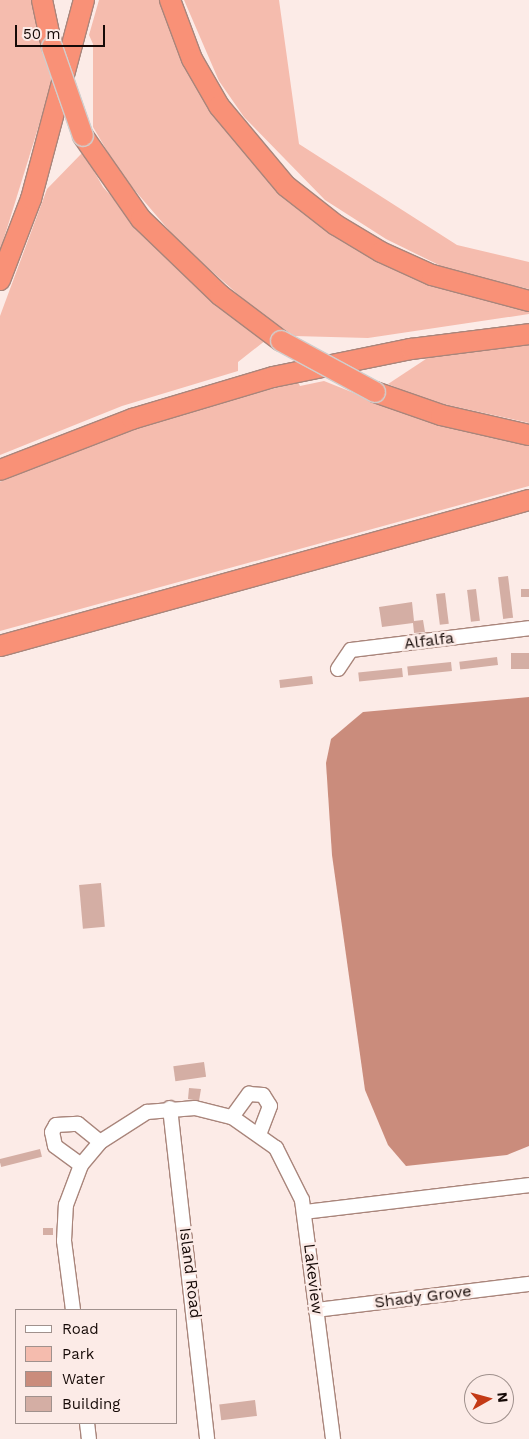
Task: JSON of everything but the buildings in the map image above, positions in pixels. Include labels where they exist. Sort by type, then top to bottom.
[{"type":"highway","points":[[42,0],[52,47],[84,136],[141,219],[220,295],[282,341],[375,392],[440,415],[529,435]]},
{"type":"highway","points":[[0,280],[31,199],[84,0]]},
{"type":"highway","points":[[170,0],[192,58],[219,106],[286,186],[336,225],[381,252],[432,275],[529,301]]},
{"type":"highway","points":[[0,470],[132,418],[273,377],[412,349],[529,334]]},
{"type":"highway","points":[[0,646],[529,500]]},
{"type":"lane","name":"Alfalfa","points":[[338,669],[351,650],[529,628]]},
{"type":"lane","points":[[232,1117],[244,1096],[264,1095],[271,1112],[260,1132]]},
{"type":"lane","name":"Lakeview","points":[[73,1309],[64,1223],[70,1189],[81,1165],[100,1142],[127,1122],[170,1108],[232,1117],[260,1132],[290,1167],[304,1212],[333,1439]]},
{"type":"lane","name":"Island Road","points":[[170,1108],[207,1439]]},
{"type":"lane","points":[[81,1165],[54,1146],[52,1132],[56,1125],[78,1124],[100,1142]]},
{"type":"lane","points":[[304,1212],[529,1185]]},
{"type":"lane","name":"Shady Grove","points":[[316,1310],[529,1284]]},
{"type":"lane","points":[[87,1424],[89,1439]]},
{"type":"green space","points":[[0,0],[33,0],[52,83],[0,251]]},
{"type":"green space","points":[[99,0],[160,0],[252,158],[432,282],[469,296],[529,308],[529,314],[368,338],[294,336],[251,306],[179,242],[120,173],[93,127],[93,44],[89,35]]},
{"type":"green space","points":[[184,0],[279,0],[299,144],[457,245],[529,262],[529,289],[451,271],[386,239],[325,200],[244,117],[219,81]]},
{"type":"green space","points":[[83,152],[103,187],[177,269],[226,313],[266,340],[238,362],[238,371],[122,406],[0,455],[0,316],[47,189]]},
{"type":"green space","points":[[529,345],[529,423],[425,400],[388,384],[432,355]]},
{"type":"green space","points":[[324,381],[419,419],[529,443],[529,486],[0,631],[0,482],[113,436],[201,408],[298,382],[300,386]]},
{"type":"water","points":[[529,697],[529,1146],[507,1155],[406,1166],[388,1145],[365,1090],[332,855],[326,763],[331,739],[363,712]]}]
